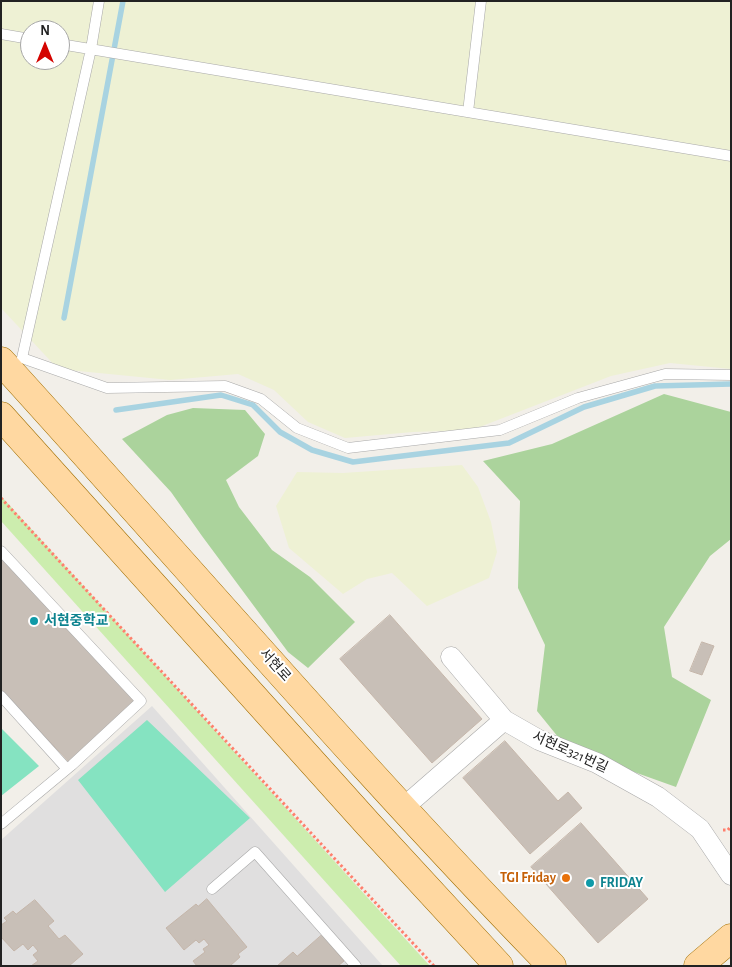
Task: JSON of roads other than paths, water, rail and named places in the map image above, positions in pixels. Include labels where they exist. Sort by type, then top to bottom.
[{"type":"main road","name":"서현로","points":[[1,360],[403,808],[481,893],[552,966]]},
{"type":"main road","points":[[1,416],[368,824],[499,966]]},
{"type":"main road","points":[[698,966],[731,938]]},
{"type":"street","points":[[403,808],[504,720],[452,657]]},
{"type":"street","name":"서현로321번길","points":[[504,720],[540,740],[597,762],[658,797],[700,829],[731,875]]},
{"type":"lane","points":[[99,1],[22,358],[107,388],[225,386],[261,399],[297,428],[348,448],[500,430],[578,398],[665,374],[731,375]]},
{"type":"lane","points":[[468,112],[481,1]]},
{"type":"lane","points":[[1,34],[20,37]]},
{"type":"lane","points":[[70,46],[731,156]]},
{"type":"lane","points":[[1,551],[141,701],[67,770],[1,824]]},
{"type":"lane","points":[[1,696],[67,770]]},
{"type":"lane","points":[[212,890],[255,852],[356,966]]},
{"type":"waterway","points":[[64,318],[123,1]]},
{"type":"waterway","points":[[116,410],[221,395],[253,405],[280,432],[312,450],[353,462],[509,443],[584,407],[655,386],[731,384]]},
{"type":"place","name":"서현중학교","points":[[34,621]]},
{"type":"place","name":"TGI Friday","points":[[566,878]]},
{"type":"place","name":"FRIDAY","points":[[590,883]]}]
